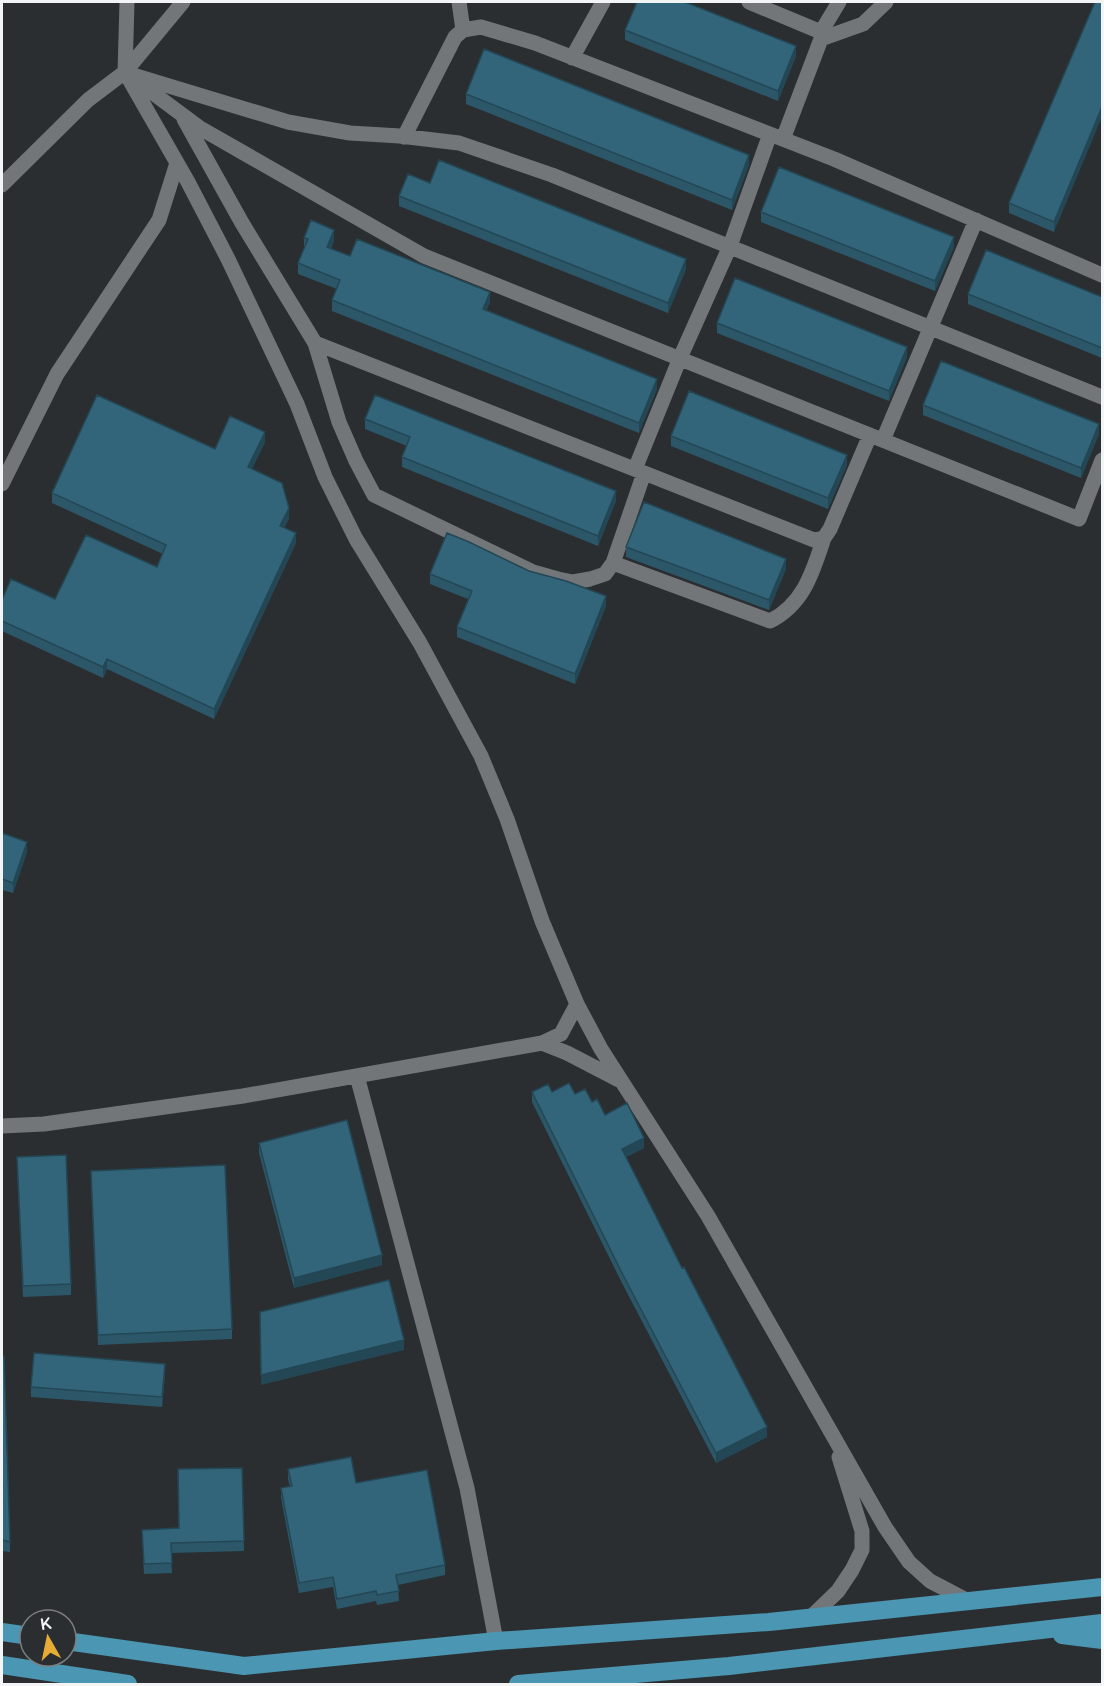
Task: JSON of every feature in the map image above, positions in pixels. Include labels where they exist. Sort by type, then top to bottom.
[{"type":"main road","points":[[78,1643],[244,1666],[496,1641],[735,1625],[1102,1587]]},
{"type":"main road","points":[[518,1684],[729,1666],[1102,1623]]},
{"type":"main road","points":[[1027,1631],[1102,1640]]},
{"type":"main road","points":[[2,1632],[18,1634]]},
{"type":"main road","points":[[2,1665],[128,1684]]},
{"type":"street","points":[[127,2],[125,72],[228,259],[297,404],[325,477],[356,538],[420,643],[480,756],[507,819],[542,921],[577,1004],[601,1049],[708,1216],[885,1527],[909,1562],[930,1581],[968,1601]]},
{"type":"street","points":[[2,185],[88,100],[125,72],[183,2]]},
{"type":"street","points":[[459,2],[463,30]]},
{"type":"street","points":[[572,58],[603,2]]},
{"type":"street","points":[[749,2],[821,36],[863,24],[886,2]]},
{"type":"street","points":[[181,114],[242,223],[315,343],[339,422],[374,495],[533,572],[573,582],[605,574],[613,563],[639,471],[680,358],[776,136],[821,36],[839,2]]},
{"type":"street","points":[[404,137],[455,37],[463,30],[481,27],[535,43],[834,159],[1102,275]]},
{"type":"street","points":[[125,72],[200,128],[424,256],[1079,519],[1102,460]]},
{"type":"street","points":[[125,72],[288,122],[350,133],[459,143],[552,175],[1102,397]]},
{"type":"street","points":[[2,484],[57,374],[159,220],[177,163]]},
{"type":"street","points":[[613,563],[770,621],[782,615],[809,582],[824,538],[931,328],[976,220]]},
{"type":"street","points":[[315,343],[814,540],[824,538]]},
{"type":"street","points":[[2,1126],[44,1124],[243,1096],[542,1043],[561,1034],[577,1004]]},
{"type":"street","points":[[542,1043],[567,1053],[622,1082]]},
{"type":"street","points":[[357,1076],[467,1488],[496,1641]]},
{"type":"street","points":[[810,1618],[838,1591],[862,1550],[862,1531],[833,1437]]},
{"type":"building","points":[[637,2],[685,2],[796,46],[778,91],[625,30]]},
{"type":"building","points":[[1095,2],[1102,2],[1102,107],[1054,222],[1009,203]]},
{"type":"building","points":[[484,49],[749,155],[732,200],[466,94]]},
{"type":"building","points":[[439,160],[686,259],[668,303],[399,196],[408,174],[430,183]]},
{"type":"building","points":[[779,167],[954,237],[935,281],[761,212]]},
{"type":"building","points":[[311,220],[334,230],[327,247],[350,256],[357,239],[490,292],[483,309],[657,379],[639,423],[332,300],[340,280],[298,263],[308,239],[304,238]]},
{"type":"building","points":[[986,250],[1102,297],[1102,348],[968,294]]},
{"type":"building","points":[[735,278],[907,347],[889,391],[717,323]]},
{"type":"building","points":[[941,361],[1099,424],[1081,468],[923,405]]},
{"type":"building","points":[[689,391],[847,455],[828,498],[671,436]]},
{"type":"building","points":[[97,395],[215,449],[230,416],[265,432],[248,467],[282,483],[289,508],[280,526],[296,533],[214,709],[107,659],[103,667],[2,621],[2,600],[11,579],[55,599],[86,535],[157,567],[166,545],[52,493]]},
{"type":"building","points":[[375,395],[616,491],[598,536],[402,457],[410,437],[365,419]]},
{"type":"building","points":[[644,502],[786,559],[769,600],[626,547]]},
{"type":"building","points":[[447,533],[529,571],[566,581],[606,596],[575,674],[457,627],[472,591],[430,574]]},
{"type":"building","points":[[2,833],[27,842],[13,883],[2,879]]},
{"type":"building","points":[[569,1083],[575,1094],[585,1089],[592,1102],[597,1099],[605,1115],[627,1103],[644,1138],[622,1149],[682,1268],[684,1267],[767,1427],[716,1453],[622,1273],[532,1092],[548,1084],[552,1092]]},
{"type":"building","points":[[347,1120],[382,1255],[294,1278],[259,1143]]},
{"type":"building","points":[[66,1155],[71,1284],[23,1286],[17,1157]]},
{"type":"building","points":[[225,1165],[232,1329],[98,1335],[91,1171]]},
{"type":"building","points":[[389,1280],[404,1340],[261,1375],[260,1312]]},
{"type":"building","points":[[34,1353],[165,1364],[162,1397],[31,1387]]},
{"type":"building","points":[[2,1356],[4,1356],[10,1542],[2,1540]]},
{"type":"building","points":[[351,1457],[356,1483],[427,1470],[445,1565],[396,1575],[399,1591],[377,1595],[376,1591],[337,1599],[333,1577],[299,1583],[281,1488],[292,1486],[288,1469]]},
{"type":"building","points":[[242,1468],[244,1541],[171,1543],[172,1563],[144,1564],[142,1530],[179,1528],[178,1469]]}]
